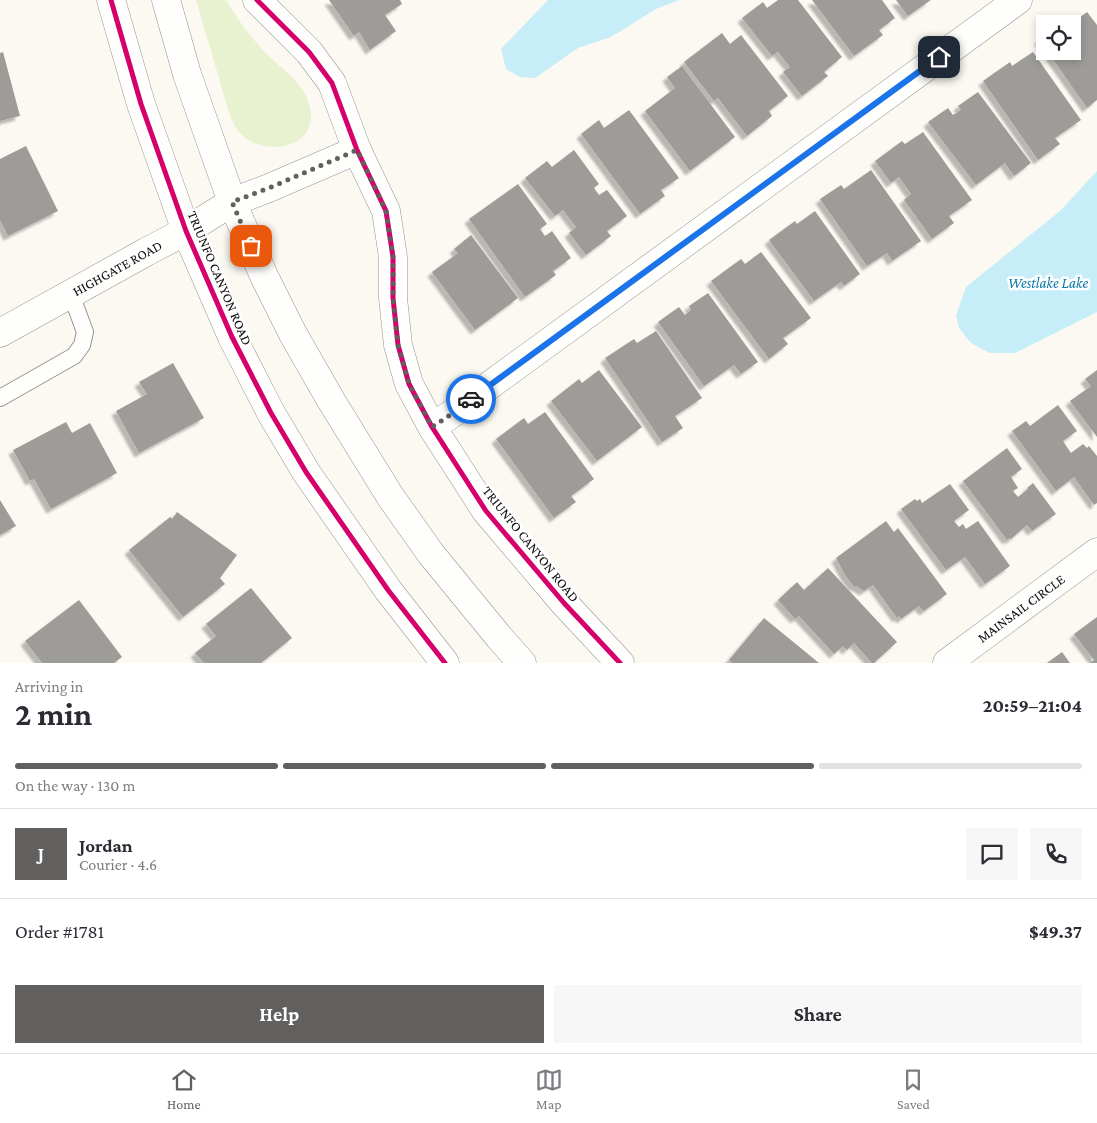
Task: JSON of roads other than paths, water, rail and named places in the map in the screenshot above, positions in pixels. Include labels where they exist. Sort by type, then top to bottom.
[{"type":"street","name":"TRIUNFO CANYON ROAD","points":[[111,0],[141,104],[186,230],[232,337],[271,413],[306,472],[388,590],[445,663]]},
{"type":"street","points":[[166,0],[187,74],[232,202],[264,276],[293,334],[385,488],[431,554],[522,663]]},
{"type":"street","name":"TRIUNFO CANYON ROAD","points":[[257,0],[309,52],[332,83],[357,150],[386,211],[393,257],[393,298],[398,345],[409,384],[432,427],[486,511],[564,603],[620,663]]},
{"type":"street","points":[[432,427],[462,407],[1018,0]]},
{"type":"street","points":[[232,202],[357,150]]},
{"type":"street","name":"HIGHGATE ROAD","points":[[0,333],[186,230],[232,202]]},
{"type":"street","name":"MAINSAIL CIRCLE","points":[[947,663],[1097,552]]},
{"type":"lane","points":[[0,398],[74,356],[82,345],[85,332],[71,294]]},
{"type":"water","points":[[548,0],[679,0],[656,9],[611,37],[578,48],[535,78],[520,77],[506,69],[501,49]]},
{"type":"water","name":"Westlake Lake","points":[[1097,171],[1097,312],[1015,353],[990,353],[971,343],[959,328],[956,316],[966,287],[1060,211]]}]
